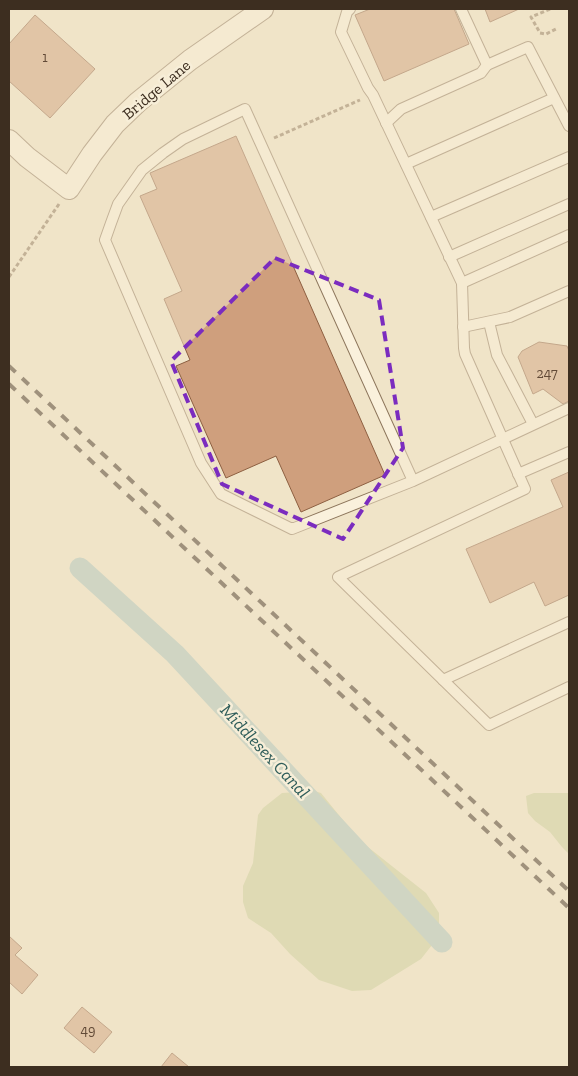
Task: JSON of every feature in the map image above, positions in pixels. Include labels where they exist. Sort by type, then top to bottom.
[{"type":"street","name":"Bridge Lane","points":[[69,189],[115,124],[138,102],[190,60],[263,9]]},
{"type":"street","points":[[9,140],[69,189]]},
{"type":"lane","points":[[350,9],[347,12],[341,32],[462,283],[464,348],[467,359],[525,489],[338,577],[489,725],[569,687]]},
{"type":"lane","points":[[461,9],[487,65]]},
{"type":"lane","points":[[386,123],[401,109],[481,73],[487,65],[528,47],[569,126]]},
{"type":"lane","points":[[406,164],[554,98]]},
{"type":"lane","points":[[413,481],[245,109],[183,139],[142,170],[118,204],[105,240],[201,463],[221,494],[292,529],[413,481],[569,408]]},
{"type":"lane","points":[[431,217],[569,157]]},
{"type":"lane","points":[[449,257],[569,204]]},
{"type":"lane","points":[[462,283],[569,235]]},
{"type":"lane","points":[[463,327],[510,317],[568,294]]},
{"type":"lane","points":[[489,322],[497,355],[533,424]]},
{"type":"lane","points":[[518,474],[569,452]]},
{"type":"lane","points":[[443,680],[569,622]]},
{"type":"path","points":[[550,9],[531,17],[540,33],[546,34],[556,29]]},
{"type":"path","points":[[273,138],[360,100]]},
{"type":"path","points":[[9,277],[69,189]]},
{"type":"highlighted area","points":[[275,258],[379,300],[403,448],[343,539],[222,484],[171,361]]},
{"type":"green space","points":[[314,791],[321,793],[359,840],[426,893],[439,913],[439,930],[432,945],[421,959],[371,990],[352,991],[319,980],[290,954],[271,933],[248,918],[243,902],[243,886],[253,863],[258,815],[263,808],[282,793]]},
{"type":"green space","points":[[534,793],[569,793],[569,854],[550,832],[528,813],[526,796]]},
{"type":"building","points":[[370,9],[454,9],[469,44],[384,81],[355,15]]},
{"type":"building","points":[[485,9],[519,9],[490,22]]},
{"type":"building","points":[[35,15],[95,69],[50,118],[9,81],[9,44]]},
{"type":"building","points":[[236,136],[385,475],[301,512],[276,456],[226,478],[176,366],[190,360],[164,299],[182,291],[140,196],[157,189],[150,173]]},
{"type":"building","points":[[539,342],[567,346],[569,351],[569,401],[563,404],[543,389],[533,394],[518,357],[522,351]]},
{"type":"building","points":[[569,472],[569,595],[545,606],[534,582],[490,603],[466,549],[563,507],[551,480]]},
{"type":"building","points":[[9,936],[22,948],[15,955],[38,975],[22,994],[9,982]]},
{"type":"building","points":[[82,1007],[112,1032],[94,1053],[64,1028]]},
{"type":"building","points":[[172,1053],[189,1067],[161,1067]]},
{"type":"waterway","name":"Middlesex Canal","points":[[80,568],[175,654],[442,942]]},
{"type":"railway","points":[[9,366],[569,891]]},
{"type":"railway","points":[[9,384],[569,908]]}]
